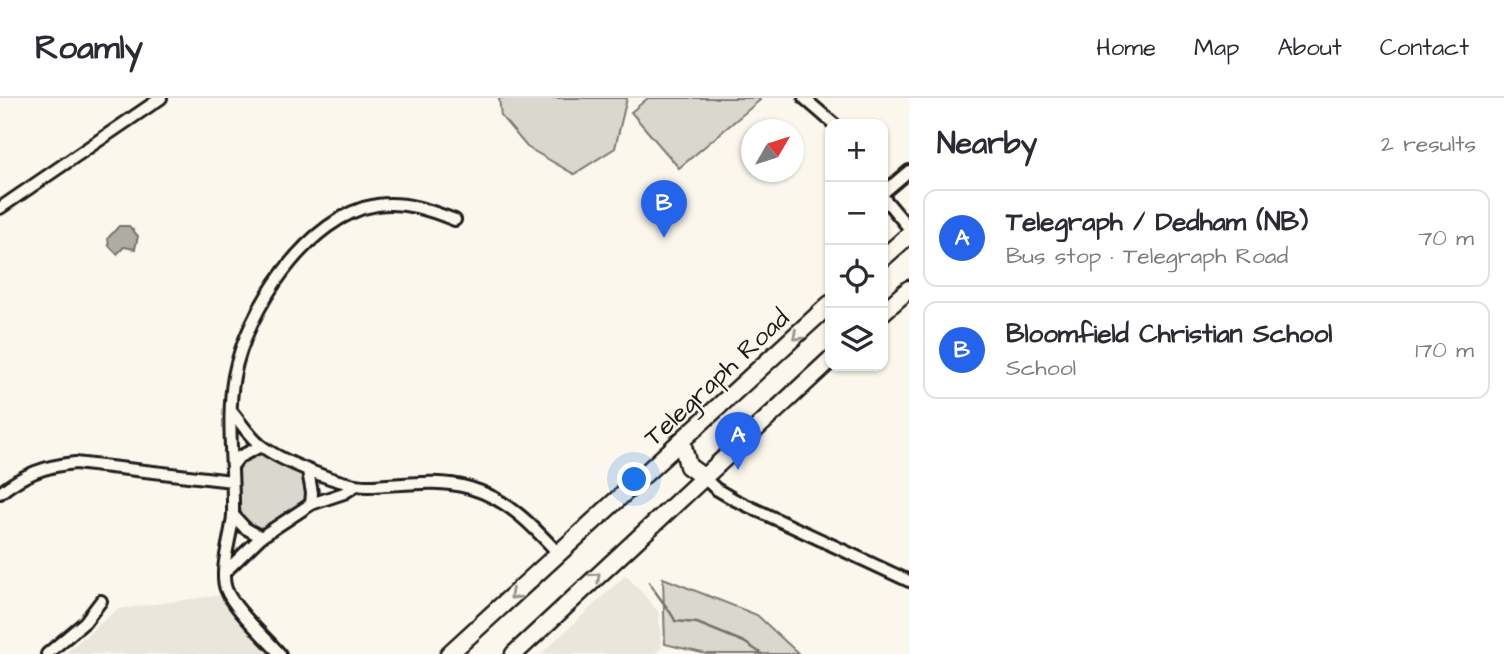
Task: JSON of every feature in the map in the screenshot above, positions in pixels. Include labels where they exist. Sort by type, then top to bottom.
[{"type":"highway","points":[[888,254],[909,235]]},
{"type":"highway","points":[[888,308],[909,289]]},
{"type":"highway","name":"Telegraph Road","points":[[449,654],[826,308]]},
{"type":"highway","points":[[514,654],[825,365]]},
{"type":"highway","points":[[682,442],[688,466],[703,477]]},
{"type":"street","points":[[0,208],[161,98]]},
{"type":"street","points":[[804,98],[828,119]]},
{"type":"street","points":[[888,190],[909,171]]},
{"type":"street","points":[[888,201],[909,228]]},
{"type":"street","points":[[280,654],[229,595],[225,584],[233,516],[232,412],[237,365],[252,324],[283,272],[316,236],[346,215],[379,204],[415,206],[454,220]]},
{"type":"street","points":[[232,412],[261,446],[308,471],[355,486],[448,483],[469,487],[494,497],[533,526],[559,554]]},
{"type":"street","points":[[233,465],[239,457],[261,446]]},
{"type":"street","points":[[0,493],[35,471],[75,463],[232,481]]},
{"type":"street","points":[[308,471],[311,505]]},
{"type":"street","points":[[703,477],[716,489],[735,500],[909,581]]},
{"type":"street","points":[[226,570],[261,537],[311,505],[355,486]]},
{"type":"street","points":[[233,516],[245,528],[261,537]]},
{"type":"street","points":[[47,654],[85,622],[101,601]]},
{"type":"shaded area","points":[[499,98],[627,98],[615,148],[574,174],[527,147],[501,116]]},
{"type":"shaded area","points":[[648,98],[760,100],[679,168],[631,112]]},
{"type":"shaded area","points":[[119,226],[129,226],[138,236],[135,249],[124,247],[117,254],[109,246],[108,238]]},
{"type":"shaded area","points":[[267,453],[298,470],[306,480],[307,497],[299,507],[269,525],[252,528],[240,510],[239,471],[248,457]]},
{"type":"shaded area","points":[[626,575],[658,611],[662,648],[654,654],[541,654]]},
{"type":"shaded area","points":[[663,578],[757,615],[799,654],[706,654],[665,644]]},
{"type":"shaded area","points":[[221,595],[272,654],[64,654],[118,609]]},
{"type":"waterway","points":[[649,582],[675,621],[697,623],[744,642],[762,654]]},
{"type":"place","name":"Bloomfield Christian School","points":[[664,238]]},
{"type":"place","name":"Telegraph / Dedham (NB)","points":[[738,470]]}]
